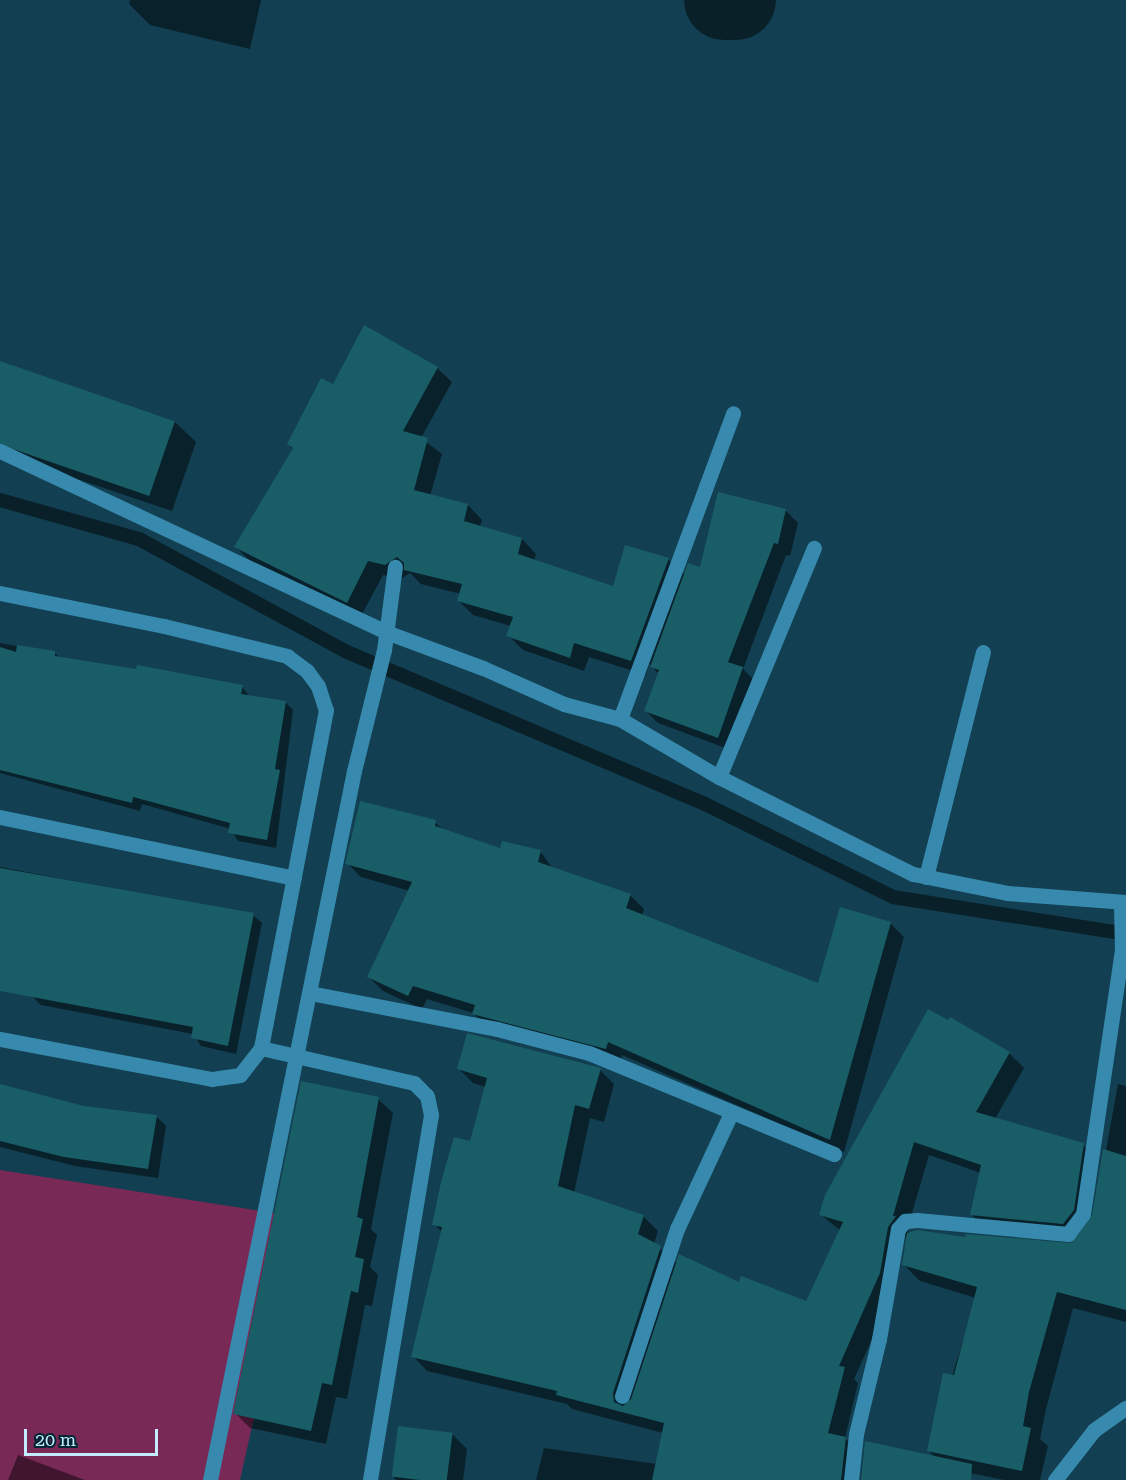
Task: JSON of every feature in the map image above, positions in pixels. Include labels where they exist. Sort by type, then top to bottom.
[{"type":"street","points":[[620,719],[733,413]]},
{"type":"street","points":[[0,451],[386,632],[483,668],[564,704],[620,719],[719,777],[779,804],[866,852],[926,877],[1007,892],[1123,908],[1122,951],[1083,1214],[1078,1224],[1068,1234],[917,1220],[905,1221],[898,1229],[879,1338],[856,1434],[851,1480]]},
{"type":"street","points":[[719,777],[814,548]]},
{"type":"street","points":[[210,1480],[294,1055],[310,993],[354,771],[384,650],[395,567]]},
{"type":"street","points":[[0,593],[164,626],[275,654],[307,671],[318,686],[326,710],[261,1048],[240,1076],[212,1079],[0,1039]]},
{"type":"street","points":[[926,877],[983,652]]},
{"type":"street","points":[[0,817],[294,878]]},
{"type":"street","points":[[310,993],[497,1029],[590,1053],[834,1154]]},
{"type":"street","points":[[261,1048],[414,1083],[427,1096],[430,1115],[370,1480]]},
{"type":"street","points":[[622,1396],[677,1229],[731,1113]]},
{"type":"street","points":[[1056,1480],[1094,1430],[1126,1408]]},
{"type":"shaded area","points":[[0,1170],[299,1217],[240,1480],[0,1480]]},
{"type":"building","points":[[364,325],[438,367],[403,431],[428,438],[414,490],[468,504],[464,521],[522,538],[518,554],[613,586],[625,545],[669,558],[631,661],[574,643],[570,658],[506,636],[513,617],[457,601],[462,584],[404,570],[404,563],[397,557],[385,565],[368,561],[347,603],[234,547],[293,448],[287,444],[321,378],[333,384]]},
{"type":"building","points":[[0,361],[175,421],[149,496],[0,445]]},
{"type":"building","points":[[718,492],[786,509],[778,544],[774,543],[728,662],[743,667],[718,738],[644,711],[659,670],[650,667],[688,563],[700,567]]},
{"type":"building","points":[[17,645],[55,651],[55,656],[136,669],[137,665],[243,685],[241,694],[286,701],[275,769],[280,770],[267,840],[228,833],[230,823],[133,797],[132,803],[0,770],[0,647],[16,652]]},
{"type":"building","points":[[360,801],[436,820],[435,826],[500,848],[502,841],[541,850],[538,862],[631,894],[626,908],[818,983],[840,907],[891,922],[830,1140],[608,1042],[606,1049],[472,1014],[475,1005],[413,986],[408,996],[367,977],[412,882],[345,864]]},
{"type":"building","points":[[0,868],[254,913],[228,1046],[191,1038],[193,1027],[0,991]]},
{"type":"building","points":[[928,1009],[948,1020],[950,1017],[1010,1052],[976,1112],[1084,1143],[1074,1210],[1063,1224],[970,1215],[981,1165],[914,1142],[893,1216],[896,1216],[888,1227],[880,1273],[839,1366],[845,1367],[828,1433],[846,1437],[841,1480],[652,1480],[664,1423],[556,1395],[557,1391],[411,1357],[442,1227],[432,1225],[441,1182],[454,1137],[470,1141],[487,1078],[457,1069],[467,1033],[601,1068],[589,1109],[575,1105],[558,1186],[644,1215],[638,1234],[661,1246],[613,1393],[614,1402],[623,1406],[631,1399],[679,1254],[739,1282],[741,1276],[806,1301],[843,1222],[819,1215],[825,1195]]},
{"type":"building","points":[[301,1081],[379,1097],[357,1217],[363,1219],[355,1257],[364,1259],[358,1293],[351,1291],[332,1385],[322,1383],[311,1431],[233,1414]]},
{"type":"building","points":[[0,1084],[84,1106],[157,1115],[148,1169],[64,1157],[0,1141]]},
{"type":"building","points":[[1103,1149],[1126,1156],[1126,1310],[1057,1292],[1029,1392],[1023,1426],[1031,1428],[1022,1471],[927,1451],[943,1373],[954,1375],[977,1287],[902,1265],[907,1233],[917,1230],[965,1237],[966,1234],[1071,1243],[1092,1216]]},
{"type":"building","points":[[398,1426],[453,1433],[447,1480],[392,1477]]},
{"type":"building","points":[[865,1441],[972,1464],[971,1480],[861,1480]]},
{"type":"waterway","points":[[724,0],[736,0]]},
{"type":"waterway","points":[[0,500],[139,539],[347,652],[705,804],[893,897],[1126,934]]}]
